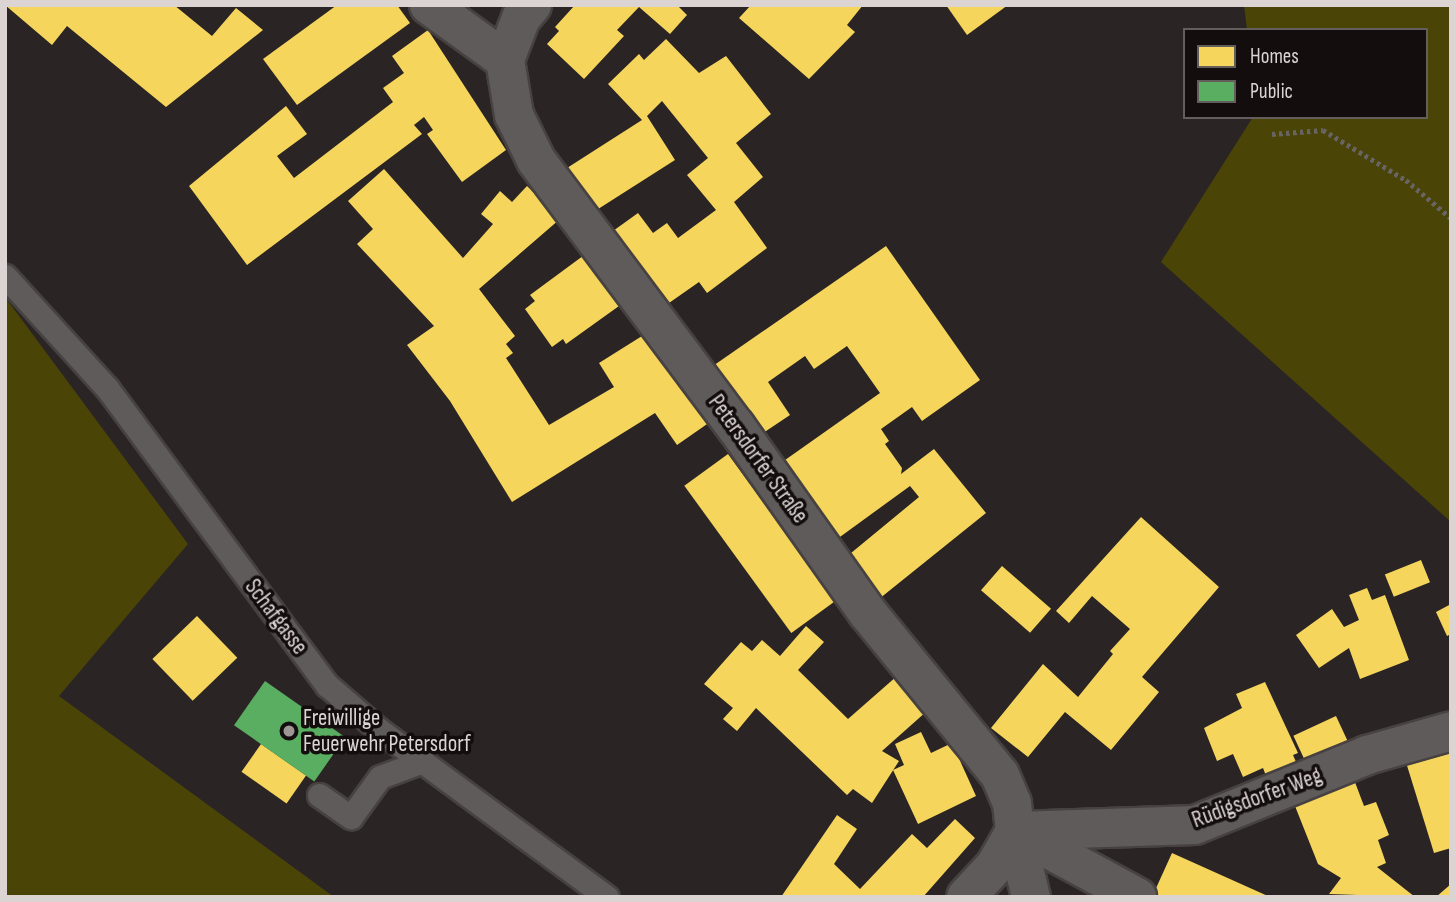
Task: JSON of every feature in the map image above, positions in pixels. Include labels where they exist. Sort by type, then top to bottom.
[{"type":"main road","points":[[429,5],[505,60]]},
{"type":"main road","name":"Petersdorfer Straße","points":[[532,5],[521,18],[505,60],[514,116],[536,160],[736,427],[867,612],[1000,775],[1012,803],[1015,831],[1031,897]]},
{"type":"main road","name":"Rüdigsdorfer Weg","points":[[1015,831],[1195,825],[1367,755],[1451,731]]},
{"type":"main road","points":[[966,897],[995,866],[1015,831],[1137,897]]},
{"type":"lane","name":"Schafgasse","points":[[5,276],[107,388],[327,685],[423,761],[607,897]]},
{"type":"lane","points":[[319,794],[351,817],[380,777],[423,761]]},
{"type":"path","points":[[1272,134],[1323,130],[1406,180],[1451,218]]},
{"type":"shaded area","points":[[1244,5],[1451,5],[1451,522],[1161,262],[1252,119],[1428,119],[1428,28],[1247,28]]},
{"type":"shaded area","points":[[5,297],[188,544],[59,696],[334,897],[5,897]]},
{"type":"building: Homes","points":[[5,5],[174,5],[212,36],[236,8],[263,30],[166,107],[67,26],[52,45]]},
{"type":"building: Homes","points":[[337,5],[397,5],[410,23],[297,105],[263,59]]},
{"type":"building: Homes","points":[[575,5],[677,5],[687,15],[670,34],[639,7],[617,30],[624,36],[584,79],[547,44],[559,31],[555,27]]},
{"type":"building: Homes","points":[[751,5],[863,5],[847,25],[855,32],[809,79],[739,18]]},
{"type":"building: Homes","points":[[946,5],[1008,5],[967,35]]},
{"type":"building: Homes","points":[[428,30],[506,150],[462,182],[427,134],[433,130],[424,117],[414,125],[422,134],[247,265],[189,186],[286,106],[307,134],[277,156],[294,178],[393,102],[383,88],[404,73],[392,56]]},
{"type":"building: Homes","points":[[666,39],[699,73],[726,56],[771,114],[736,143],[763,177],[734,202],[767,248],[707,293],[699,282],[669,303],[613,231],[638,213],[653,233],[667,223],[678,238],[716,210],[687,175],[708,158],[662,101],[647,116],[675,160],[595,211],[567,168],[642,120],[608,84],[639,54],[644,60]]},
{"type":"building: Homes","points":[[384,169],[463,258],[493,224],[481,214],[500,191],[512,202],[527,186],[560,219],[479,289],[515,336],[506,344],[513,353],[506,358],[549,425],[614,387],[599,363],[642,336],[619,306],[566,344],[563,339],[552,347],[525,309],[535,301],[530,295],[591,250],[710,422],[677,445],[655,413],[512,502],[450,401],[407,345],[434,326],[357,244],[373,229],[348,201]]},
{"type":"building: Homes","points":[[886,246],[980,380],[922,421],[912,407],[881,429],[889,441],[885,444],[902,468],[901,474],[934,449],[986,513],[879,599],[845,558],[919,497],[910,486],[833,542],[778,465],[880,393],[847,346],[814,369],[805,356],[768,382],[790,415],[757,437],[710,368]]},
{"type":"building: Homes","points":[[728,454],[835,601],[791,633],[684,486]]},
{"type":"building: Homes","points":[[1141,517],[1219,587],[1142,677],[1159,692],[1111,750],[1065,712],[1028,757],[991,728],[1043,664],[1078,697],[1113,654],[1110,651],[1130,629],[1092,596],[1069,623],[1056,611]]},
{"type":"building: Homes","points":[[1421,560],[1430,582],[1394,597],[1385,575]]},
{"type":"building: Homes","points":[[1002,566],[1051,609],[1030,633],[981,590]]},
{"type":"building: Homes","points":[[1367,588],[1372,600],[1385,595],[1409,660],[1360,679],[1349,648],[1319,668],[1296,635],[1332,609],[1344,627],[1359,620],[1349,595]]},
{"type":"building: Homes","points":[[1451,604],[1451,634],[1447,636],[1436,612]]},
{"type":"building: Homes","points":[[197,616],[237,658],[193,701],[152,659]]},
{"type":"building: Homes","points":[[806,626],[824,642],[798,670],[848,719],[897,676],[927,711],[882,751],[899,761],[872,803],[853,789],[847,795],[756,708],[737,731],[723,719],[733,708],[704,684],[741,642],[752,651],[762,640],[780,656]]},
{"type":"building: Homes","points":[[1265,682],[1298,753],[1293,755],[1299,769],[1268,781],[1263,768],[1243,777],[1233,754],[1217,761],[1204,728],[1242,708],[1236,694]]},
{"type":"building: Homes","points":[[1336,716],[1350,746],[1307,766],[1293,736]]},
{"type":"building: Homes","points":[[921,732],[931,753],[952,743],[976,796],[918,824],[893,770],[904,765],[895,744]]},
{"type":"building: Homes","points":[[261,744],[306,776],[287,803],[241,772]]},
{"type":"building: Homes","points":[[1451,745],[1451,848],[1434,853],[1405,759]]},
{"type":"building: Homes","points":[[1353,777],[1364,806],[1376,802],[1389,835],[1378,840],[1386,863],[1377,867],[1415,897],[1329,894],[1341,878],[1318,864],[1293,801]]},
{"type":"building: Homes","points":[[837,815],[857,829],[834,864],[860,889],[912,834],[927,848],[955,819],[975,838],[923,897],[781,897]]},
{"type":"building: Homes","points":[[1172,853],[1270,897],[1152,897]]},
{"type":"building: Homes","points":[[1451,884],[1451,897],[1436,897]]},
{"type":"building: Public","name":"Freiwillige Feuerwehr Petersdorf","points":[[265,681],[345,737],[314,781],[234,725]]},
{"type":"place","name":"Freiwillige Feuerwehr Petersdorf","points":[[289,731]]}]
